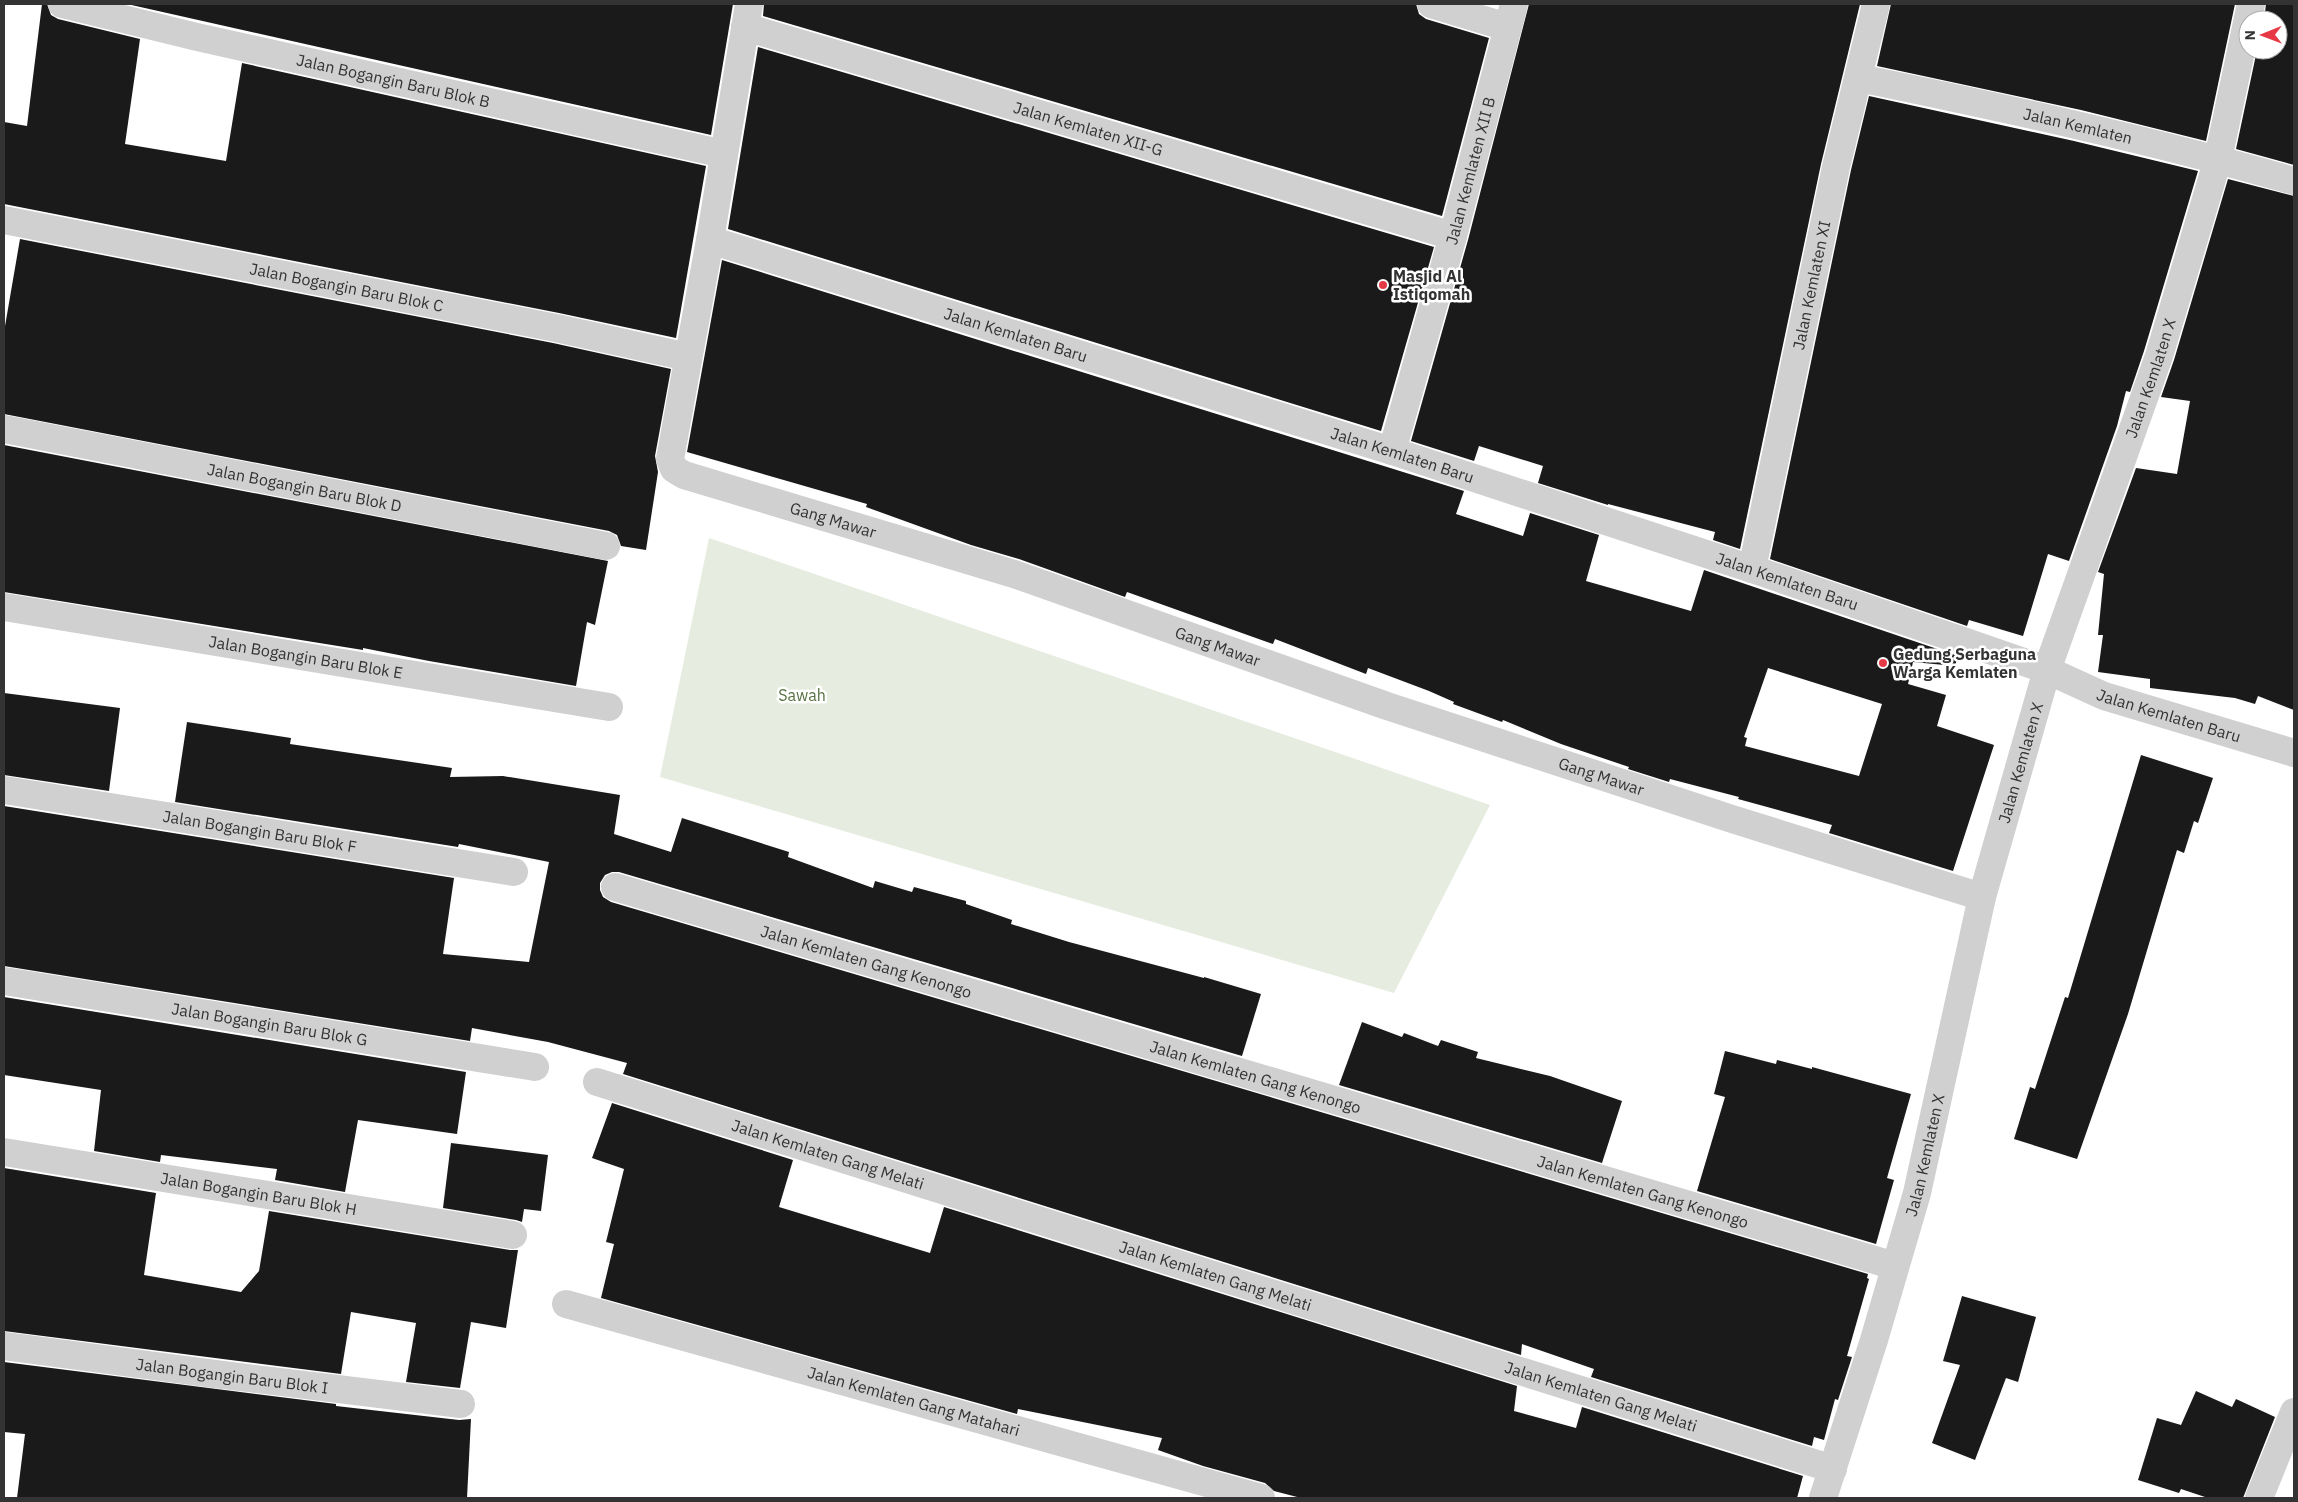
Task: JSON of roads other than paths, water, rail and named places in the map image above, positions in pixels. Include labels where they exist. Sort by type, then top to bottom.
[{"type":"street","name":"Jalan Bogangin Baru Blok B","points":[[62,4],[196,37],[724,154]]},
{"type":"street","points":[[1431,4],[1510,15]]},
{"type":"street","name":"Jalan Kemlaten XI","points":[[1752,569],[1836,168],[1876,4]]},
{"type":"street","name":"Jalan Kemlaten X","points":[[1823,1498],[1917,1193],[1982,897],[2047,670],[2159,356],[2218,159],[2251,4]]},
{"type":"street","points":[[710,240],[747,15]]},
{"type":"street","name":"Jalan Kemlaten XII-G","points":[[747,15],[1453,236]]},
{"type":"street","name":"Jalan Kemlaten XII B","points":[[1392,451],[1453,236],[1510,15]]},
{"type":"street","name":"Jalan Kemlaten","points":[[1859,78],[1939,94],[2218,159],[2294,182]]},
{"type":"street","name":"Jalan Bogangin Baru Blok C","points":[[4,220],[556,328],[688,357]]},
{"type":"street","name":"Jalan Kemlaten Baru","points":[[710,240],[1392,451],[1752,569],[2047,670],[2104,696],[2294,753]]},
{"type":"street","name":"Gang Mawar","points":[[710,240],[670,459],[674,469],[684,475],[1014,574],[1397,709],[1732,820],[1982,897]]},
{"type":"street","name":"Jalan Bogangin Baru Blok D","points":[[4,429],[606,546]]},
{"type":"street","name":"Jalan Bogangin Baru Blok E","points":[[4,607],[609,707]]},
{"type":"street","name":"Jalan Bogangin Baru Blok F","points":[[4,790],[514,872]]},
{"type":"street","name":"Jalan Kemlaten Gang Kenongo","points":[[615,887],[1895,1266]]},
{"type":"street","name":"Jalan Bogangin Baru Blok G","points":[[4,981],[535,1068]]},
{"type":"street","name":"Jalan Kemlaten Gang Melati","points":[[597,1082],[1833,1469]]},
{"type":"street","name":"Jalan Bogangin Baru Blok H","points":[[4,1152],[513,1235]]},
{"type":"street","name":"Jalan Kemlaten Gang Matahari","points":[[566,1304],[1261,1498]]},
{"type":"street","name":"Jalan Bogangin Baru Blok I","points":[[4,1346],[461,1404]]},
{"type":"street","points":[[2259,1498],[2294,1412]]},
{"type":"place","name":"Masjid Al Istiqomah","points":[[1383,285]]},
{"type":"place","name":"Gedung Serbaguna Warga Kemlaten","points":[[1883,663]]},
{"type":"park label","name":"Sawah","points":[[802,695]]}]
